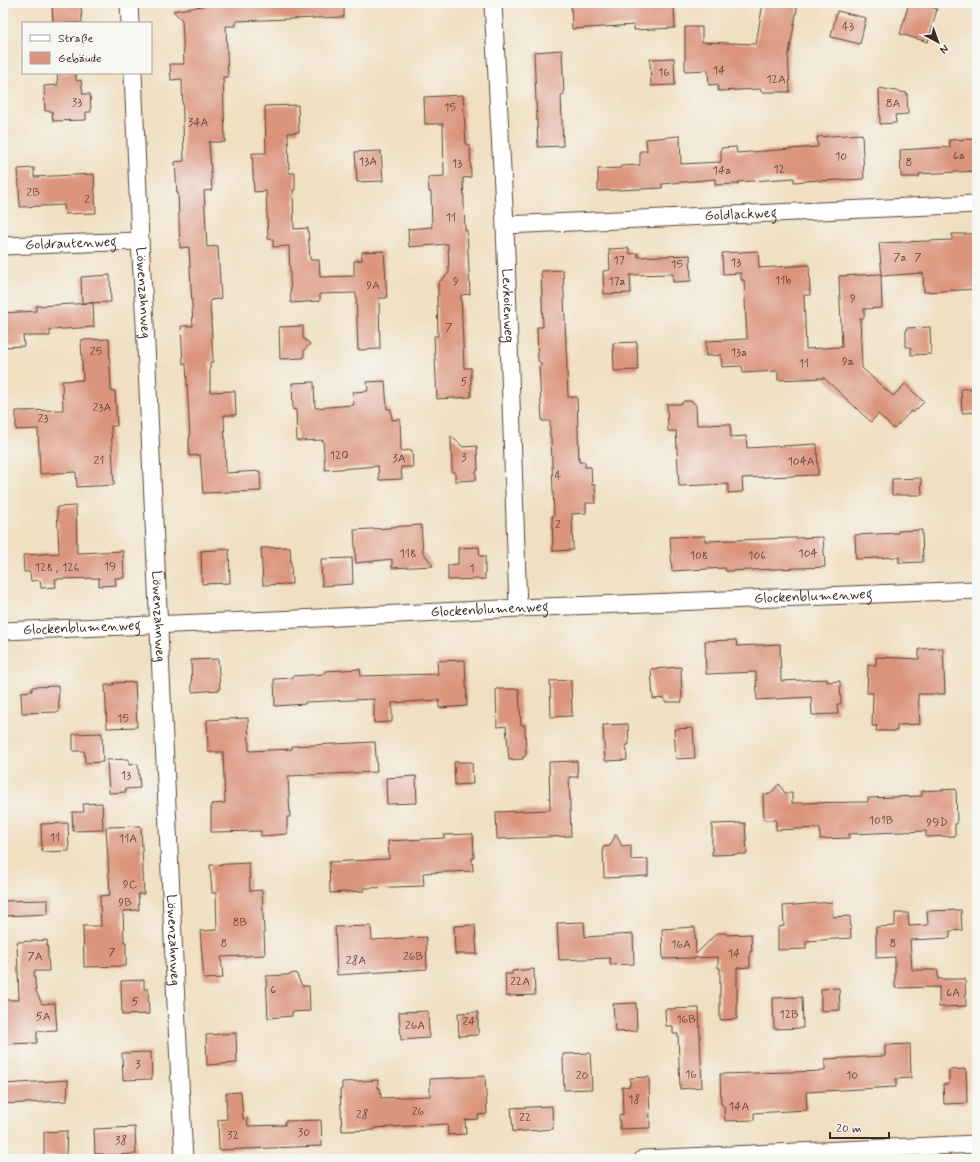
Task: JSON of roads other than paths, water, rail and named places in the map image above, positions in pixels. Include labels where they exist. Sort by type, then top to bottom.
[{"type":"street","points":[[129,3],[130,22]]},
{"type":"street","name":"Levkoienweg","points":[[494,3],[505,224],[518,608]]},
{"type":"street","name":"Löwenzahnweg","points":[[133,74],[184,1159]]},
{"type":"street","name":"Goldlackweg","points":[[505,224],[977,204]]},
{"type":"street","name":"Goldrautenweg","points":[[3,246],[140,241]]},
{"type":"street","name":"Glockenblumenweg","points":[[3,631],[518,608],[977,590]]},
{"type":"street","points":[[643,1159],[977,1144]]}]
